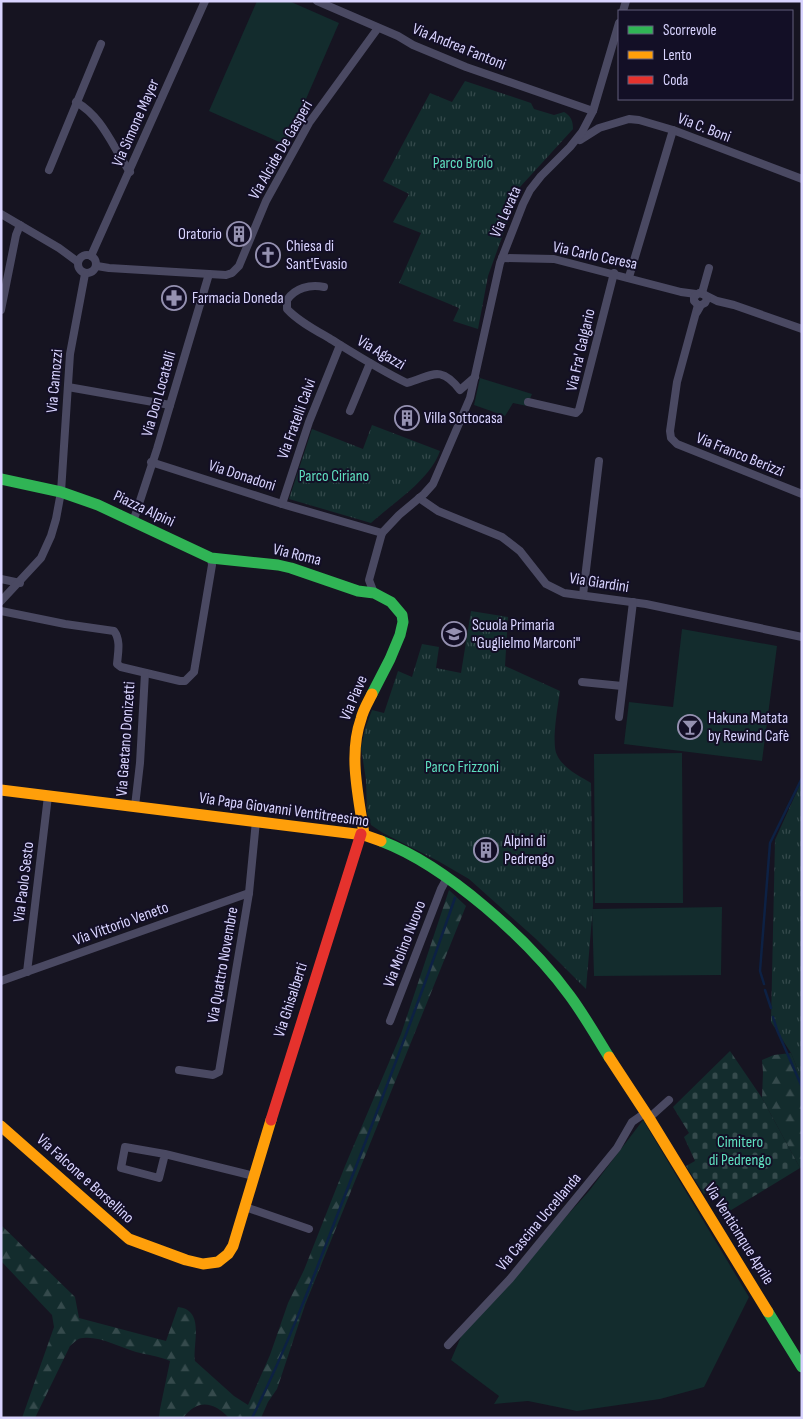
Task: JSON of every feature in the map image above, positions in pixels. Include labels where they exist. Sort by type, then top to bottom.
[{"type":"street","name":"Via Simone Mayer","points":[[91,256],[205,1]]},
{"type":"street","name":"Via Andrea Fantoni","points":[[317,1],[466,67],[593,111]]},
{"type":"street","name":"Via Levata","points":[[419,498],[433,484],[468,404],[493,288],[502,258],[530,190],[541,176],[570,148],[582,132],[593,111],[618,26]]},
{"type":"street","name":"Via Alcide De Gasperi","points":[[209,274],[226,275],[236,270],[266,201],[309,123],[378,28]]},
{"type":"street","points":[[49,170],[100,44]]},
{"type":"street","points":[[76,102],[85,107],[97,120],[130,172]]},
{"type":"street","name":"Via C. Boni","points":[[570,148],[590,132],[629,120],[639,120],[673,130],[802,179]]},
{"type":"street","points":[[629,278],[673,130]]},
{"type":"street","points":[[1,214],[78,262]]},
{"type":"street","points":[[1,310],[16,235],[20,225]]},
{"type":"street","points":[[83,256],[91,256],[96,260],[96,266],[93,272],[85,274],[79,269],[78,262],[83,256]]},
{"type":"street","name":"Via Carlo Ceresa","points":[[502,258],[554,259],[614,273],[700,299],[734,305],[802,329]]},
{"type":"street","points":[[96,266],[209,274]]},
{"type":"street","points":[[700,299],[709,268]]},
{"type":"street","name":"Via Fra' Galgario","points":[[528,402],[576,413],[579,410],[614,273]]},
{"type":"street","name":"Via Camozzi","points":[[1,601],[38,563],[45,551],[56,519],[61,492],[70,354],[85,274]]},
{"type":"street","name":"Via Don Locatelli","points":[[133,522],[209,274]]},
{"type":"street","name":"Via Agazzi","points":[[324,287],[302,288],[293,292],[287,300],[287,309],[314,329],[370,364],[407,384],[427,375],[445,375],[454,381],[460,390]]},
{"type":"street","name":"Via Franco Berizzi","points":[[700,299],[677,382],[670,430],[671,438],[677,444],[802,494]]},
{"type":"street","name":"Via Fratelli Calvi","points":[[282,504],[309,422],[340,345]]},
{"type":"street","points":[[350,411],[370,364]]},
{"type":"street","points":[[468,404],[460,390],[475,378]]},
{"type":"street","points":[[68,387],[170,405]]},
{"type":"street","points":[[583,595],[600,460]]},
{"type":"street","name":"Via Donadoni","points":[[152,462],[282,504],[382,533]]},
{"type":"street","name":"Piazza Alpini","points":[[1,479],[61,492],[98,505],[211,558]]},
{"type":"street","points":[[374,592],[369,580],[382,533],[419,498]]},
{"type":"street","name":"Via Giardini","points":[[419,498],[438,511],[502,537],[520,551],[546,584],[564,593],[633,602],[802,637]]},
{"type":"street","points":[[1,611],[65,624],[114,631],[118,636],[117,664],[121,667],[145,674],[185,681],[194,672],[192,664],[212,565],[211,558]]},
{"type":"street","name":"Via Roma","points":[[211,558],[278,565],[358,591],[374,592]]},
{"type":"street","points":[[1,579],[20,582]]},
{"type":"street","name":"Via Piave","points":[[362,835],[354,757],[357,732],[361,717],[390,659],[403,622],[402,615],[391,602],[374,592]]},
{"type":"street","points":[[618,717],[633,602]]},
{"type":"street","name":"Via Gaetano Donizetti","points":[[135,806],[140,763],[145,674]]},
{"type":"street","points":[[582,682],[622,686]]},
{"type":"street","name":"Via Papa Giovanni Ventitreesimo","points":[[1,790],[362,835],[403,851],[447,878],[507,928],[556,978],[570,996],[647,1115]]},
{"type":"street","name":"Via Paolo Sesto","points":[[27,972],[48,796]]},
{"type":"street","name":"Via Quattro Novembre","points":[[179,1070],[213,1075],[219,1072],[249,894],[256,821]]},
{"type":"street","name":"Via Ghisalberti","points":[[233,1246],[362,835]]},
{"type":"street","name":"Via Molino Nuovo","points":[[390,1021],[441,889],[447,878]]},
{"type":"street","name":"Via Vittorio Veneto","points":[[1,982],[249,894]]},
{"type":"street","name":"Via Cascina Uccellanda","points":[[448,1345],[510,1278],[618,1148],[632,1122],[670,1100]]},
{"type":"street","name":"Via Venticinque Aprile","points":[[647,1115],[802,1367]]},
{"type":"street","name":"Via Falcone e Borsellino","points":[[1,1126],[129,1239],[202,1264],[218,1262],[228,1254],[233,1246]]},
{"type":"street","points":[[165,1154],[159,1178],[121,1168],[125,1147],[165,1154],[254,1176]]},
{"type":"street","points":[[245,1206],[309,1229]]},
{"type":"green space","points":[[257,1],[289,1],[339,23],[286,145],[209,111]]},
{"type":"green space","name":"Parco Brolo","points":[[465,81],[531,103],[534,109],[554,115],[564,112],[570,117],[573,126],[573,129],[520,187],[488,276],[478,329],[453,321],[459,308],[399,283],[421,233],[393,222],[409,194],[383,181],[430,93],[452,102]]},
{"type":"green space","points":[[480,378],[532,394],[527,406],[513,403],[505,416],[474,405]]},
{"type":"green space","name":"Parco Ciriano","points":[[372,425],[440,451],[428,472],[410,490],[371,523],[289,499],[312,429],[363,449]]},
{"type":"green space","name":"Parco Frizzoni","points":[[471,611],[508,617],[505,666],[560,691],[555,750],[567,768],[591,783],[593,906],[586,989],[536,939],[469,879],[383,833],[371,825],[367,813],[366,780],[361,748],[372,710],[384,713],[398,671],[412,677],[422,644],[439,647],[436,668],[461,673]]},
{"type":"green space","points":[[682,629],[777,646],[762,761],[624,744],[629,702],[673,707]]},
{"type":"green space","points":[[682,753],[683,903],[595,903],[594,754]]},
{"type":"green space","points":[[802,780],[802,1080],[791,1053],[771,1022],[775,840]]},
{"type":"green space","points":[[449,890],[466,906],[305,1305],[277,1389],[268,1402],[261,1418],[229,1418],[218,1408],[206,1404],[194,1407],[183,1418],[159,1418],[170,1361],[136,1352],[103,1340],[83,1338],[70,1346],[35,1418],[22,1418],[54,1327],[52,1315],[1,1261],[1,1225],[75,1297],[79,1318],[166,1341],[178,1307],[187,1310],[192,1314],[195,1321],[195,1361],[234,1396],[248,1405],[270,1355],[288,1303],[304,1270],[345,1166],[401,1034]]},
{"type":"green space","points":[[722,907],[721,975],[594,976],[592,909]]},
{"type":"green space","name":"Cimitero di Pedrengo","points":[[730,1051],[762,1098],[800,1168],[728,1212],[714,1189],[704,1194],[686,1166],[695,1161],[684,1137],[689,1133],[673,1107]]},
{"type":"green space","points":[[791,1053],[802,1080],[802,1167],[800,1168],[762,1098],[762,1060],[774,1055]]},
{"type":"green space","points":[[643,1120],[749,1297],[704,1387],[660,1399],[577,1411],[528,1401],[494,1404],[499,1396],[451,1360],[463,1332],[589,1191]]},
{"type":"waterway","points":[[764,984],[760,971],[770,843],[802,778]]},
{"type":"waterway","points":[[252,1418],[288,1340],[320,1261],[399,1053],[455,898]]},
{"type":"waterway","points":[[765,990],[771,1008]]},
{"type":"waterway","points":[[773,1017],[802,1087]]},
{"type":"traffic: fast","points":[[1,479],[61,492],[98,505],[211,558],[291,568],[358,591],[374,593],[391,602],[402,615],[403,622],[390,659],[372,694]]},
{"type":"traffic: fast","points":[[381,841],[433,868],[459,886],[510,929],[553,974],[585,1018],[609,1057]]},
{"type":"traffic: fast","points":[[768,1312],[802,1367]]},
{"type":"traffic: slow","points":[[364,835],[357,791],[355,747],[362,716],[372,694]]},
{"type":"traffic: slow","points":[[1,790],[364,835],[381,841]]},
{"type":"traffic: slow","points":[[609,1057],[649,1118],[768,1312]]},
{"type":"traffic: slow","points":[[1,1126],[129,1239],[186,1260],[203,1264],[218,1262],[228,1254],[233,1246],[271,1120]]},
{"type":"traffic: jam","points":[[271,1120],[361,834]]},
{"type":"place","name":"Oratorio","points":[[239,234]]},
{"type":"place","name":"Chiesa di Sant'Evasio","points":[[268,255]]},
{"type":"place","name":"Farmacia Doneda","points":[[174,298]]},
{"type":"place","name":"Villa Sottocasa","points":[[407,418]]},
{"type":"place","name":"Scuola Primaria \"Guglielmo Marconi\"","points":[[454,634]]},
{"type":"place","name":"Hakuna Matata by Rewind Cafè","points":[[690,727]]},
{"type":"place","name":"Alpini di Pedrengo","points":[[486,850]]}]
